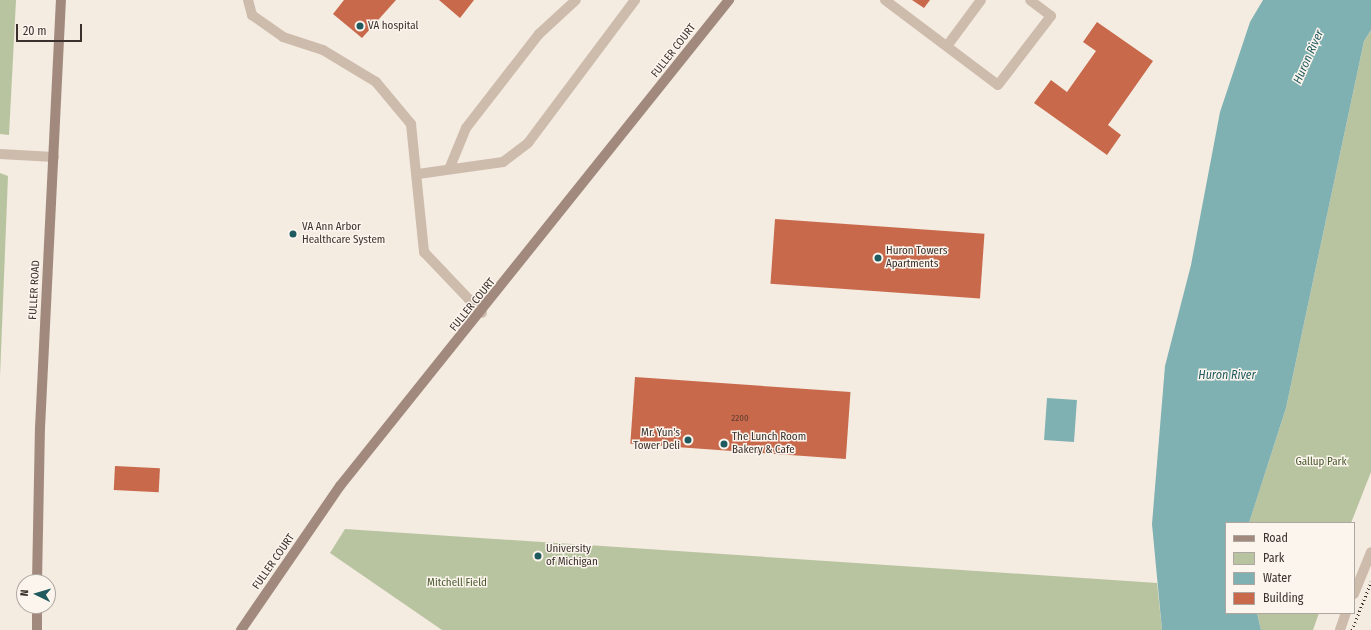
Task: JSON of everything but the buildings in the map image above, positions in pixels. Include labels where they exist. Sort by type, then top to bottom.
[{"type":"street","name":"FULLER ROAD","points":[[37,574],[40,428],[61,0]]},
{"type":"street","name":"FULLER COURT","points":[[242,630],[340,486],[482,313],[729,0]]},
{"type":"street","points":[[37,614],[37,630]]},
{"type":"lane","points":[[248,0],[252,15],[283,37],[323,50],[376,82],[411,124],[418,174],[424,252],[482,313]]},
{"type":"lane","points":[[450,167],[466,128],[539,34],[576,0]]},
{"type":"lane","points":[[418,174],[450,167],[503,162],[528,143],[635,0]]},
{"type":"lane","points":[[885,0],[998,85],[1051,16],[1030,0]]},
{"type":"lane","points":[[947,46],[981,0]]},
{"type":"lane","points":[[0,154],[54,157]]},
{"type":"lane","points":[[1355,592],[1371,552]]},
{"type":"lane","points":[[1340,630],[1346,614]]},
{"type":"green space","points":[[0,0],[16,0],[9,135],[0,134]]},
{"type":"green space","name":"Gallup Park","points":[[1371,30],[1371,472],[1351,522],[1249,522],[1286,408],[1364,41]]},
{"type":"green space","points":[[0,173],[8,176],[0,377]]},
{"type":"green space","name":"Mitchell Field","points":[[345,529],[1157,583],[1162,630],[442,630],[330,553]]},
{"type":"green space","points":[[1257,614],[1319,614],[1313,630],[1261,630]]},
{"type":"water","name":"Huron River","points":[[1263,0],[1371,0],[1371,30],[1364,41],[1286,408],[1249,522],[1225,522],[1225,614],[1257,614],[1261,630],[1162,630],[1152,524],[1165,366],[1191,265],[1220,112],[1250,22]]},
{"type":"water","points":[[1047,398],[1077,400],[1074,442],[1044,440]]},
{"type":"railway","points":[[1352,630],[1371,582]]},
{"type":"place","name":"VA hospital","points":[[360,26]]},
{"type":"place","name":"VA Ann Arbor Healthcare System","points":[[293,234]]},
{"type":"place","name":"Huron Towers Apartments","points":[[878,258]]},
{"type":"place","name":"Mr. Yun's Tower Deli","points":[[688,440]]},
{"type":"place","name":"The Lunch Room Bakery & Cafe","points":[[724,444]]},
{"type":"place","name":"University of Michigan","points":[[538,556]]}]
